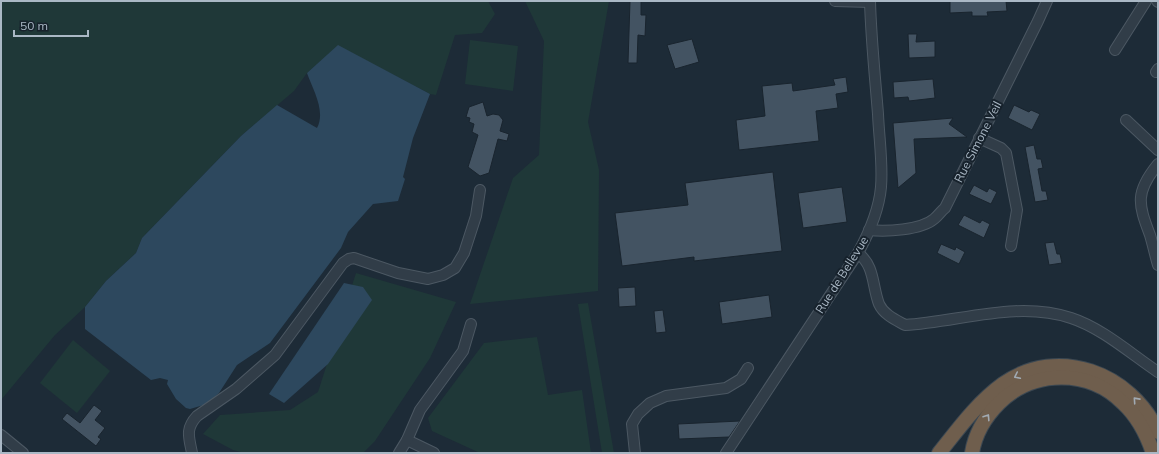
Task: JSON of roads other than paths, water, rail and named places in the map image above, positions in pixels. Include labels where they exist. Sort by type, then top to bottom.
[{"type":"highway","points":[[939,453],[969,416],[987,397],[1016,376],[1036,368],[1058,366],[1083,368],[1103,376],[1122,386],[1135,398],[1147,412],[1158,432]]},
{"type":"highway","points":[[972,453],[980,428],[991,410],[1008,394],[1026,384],[1045,378],[1067,377],[1086,381],[1107,390],[1123,403],[1136,418],[1153,453]]},
{"type":"street","points":[[835,1],[870,1]]},
{"type":"street","name":"Rue de Bellevue","points":[[726,453],[858,253],[869,230],[876,210],[881,187],[880,149],[870,1]]},
{"type":"street","name":"Rue Simone Veil","points":[[869,230],[881,231],[920,226],[934,220],[945,208],[1047,1]]},
{"type":"street","points":[[1115,50],[1146,1]]},
{"type":"street","points":[[1126,120],[1158,150]]},
{"type":"street","points":[[980,138],[1001,148],[1006,153],[1017,210],[1011,246]]},
{"type":"street","points":[[1158,164],[1145,182],[1141,193],[1140,206],[1158,265]]},
{"type":"street","points":[[192,453],[188,434],[191,423],[197,416],[236,389],[275,355],[343,263],[354,258],[398,273],[428,279],[444,275],[455,268],[464,253],[476,216],[480,190]]},
{"type":"street","points":[[858,253],[865,258],[870,266],[879,305],[890,317],[905,325],[1011,311],[1044,312],[1071,318],[1092,327],[1158,372]]},
{"type":"street","points":[[399,453],[407,440],[420,410],[463,351],[471,324]]},
{"type":"street","points":[[635,453],[632,424],[638,414],[650,403],[666,396],[726,388],[741,378],[748,368]]},
{"type":"street","points":[[1,435],[23,453]]},
{"type":"street","points":[[407,440],[434,453]]},
{"type":"water","points":[[338,45],[430,94],[413,138],[403,177],[405,179],[398,201],[373,204],[348,232],[341,248],[270,343],[237,365],[219,393],[207,404],[190,409],[186,408],[176,399],[167,384],[168,380],[160,378],[151,380],[85,329],[85,307],[106,281],[136,253],[142,238],[241,136],[277,105],[317,128],[320,115],[318,100],[307,73]]},
{"type":"water","points":[[344,283],[363,287],[372,300],[328,364],[284,403],[269,394]]}]
